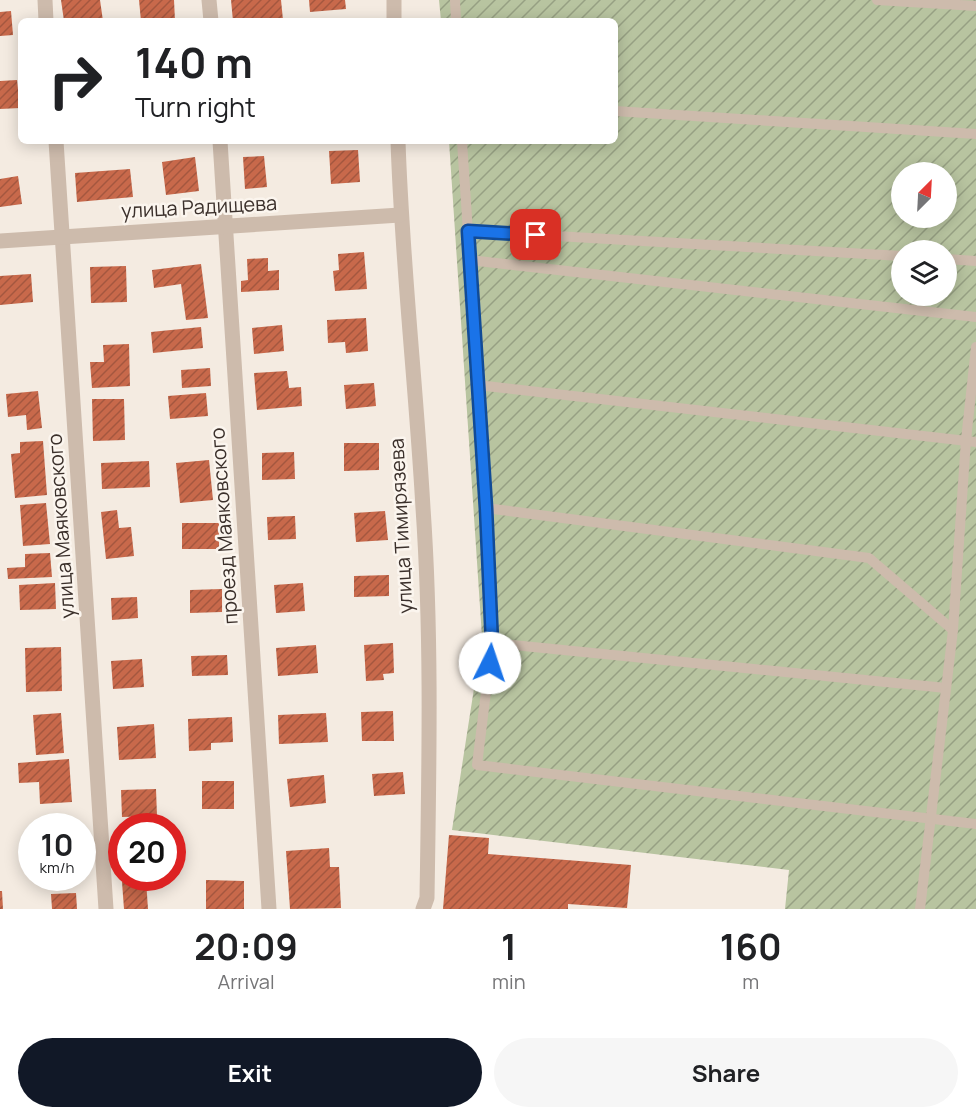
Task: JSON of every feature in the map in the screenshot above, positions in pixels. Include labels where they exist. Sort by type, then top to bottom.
[{"type":"street","points":[[45,0],[46,18]]},
{"type":"street","points":[[209,0],[211,18]]},
{"type":"street","points":[[394,0],[394,18]]},
{"type":"street","name":"улица Маяковского","points":[[56,144],[106,909]]},
{"type":"street","name":"проезд Маяковского","points":[[220,144],[269,909]]},
{"type":"street","name":"улица Тимирязева","points":[[398,144],[400,215],[424,509],[430,700],[427,898],[423,909]]},
{"type":"street","name":"улица Радищева","points":[[0,241],[400,215]]},
{"type":"lane","points":[[455,0],[456,18]]},
{"type":"lane","points":[[877,0],[976,6]]},
{"type":"lane","points":[[618,111],[976,134]]},
{"type":"lane","points":[[462,144],[486,508],[492,643],[477,765],[976,824]]},
{"type":"lane","points":[[468,231],[891,255]]},
{"type":"lane","points":[[469,260],[976,317]]},
{"type":"lane","points":[[957,260],[976,261]]},
{"type":"lane","points":[[920,909],[953,630],[971,441],[976,347]]},
{"type":"lane","points":[[477,385],[971,441]]},
{"type":"lane","points":[[486,508],[869,558],[953,630]]},
{"type":"lane","points":[[492,643],[946,688]]},
{"type":"green space","points":[[439,0],[976,0],[976,909],[785,909],[789,870],[452,830],[482,637],[449,144],[618,144],[618,18],[441,18]]},
{"type":"building","points":[[61,0],[100,0],[103,18],[64,18]]},
{"type":"building","points":[[139,0],[174,0],[175,18],[141,18]]},
{"type":"building","points":[[231,0],[281,0],[283,18],[233,18]]},
{"type":"building","points":[[309,0],[345,0],[346,9],[310,12]]},
{"type":"building","points":[[11,11],[13,35],[0,36],[0,12]]},
{"type":"building","points":[[17,80],[18,108],[0,109],[0,81]]},
{"type":"building","points":[[358,150],[360,182],[331,184],[329,151]]},
{"type":"building","points":[[264,156],[267,187],[245,189],[243,157]]},
{"type":"building","points":[[195,157],[199,191],[166,195],[162,162]]},
{"type":"building","points":[[130,169],[133,197],[77,202],[75,173]]},
{"type":"building","points":[[18,176],[22,204],[0,207],[0,179]]},
{"type":"building","points":[[364,252],[367,289],[335,291],[333,271],[339,270],[338,254]]},
{"type":"building","points":[[268,258],[268,271],[279,270],[279,290],[241,292],[241,281],[248,280],[247,259]]},
{"type":"building","points":[[201,264],[208,318],[186,320],[181,284],[154,288],[152,270]]},
{"type":"building","points":[[126,266],[127,302],[91,303],[90,267]]},
{"type":"building","points":[[31,274],[33,302],[0,305],[0,276]]},
{"type":"building","points":[[366,318],[368,351],[346,353],[345,342],[328,343],[327,320]]},
{"type":"building","points":[[282,325],[284,351],[254,354],[252,328]]},
{"type":"building","points":[[201,327],[203,348],[153,353],[151,332]]},
{"type":"building","points":[[129,344],[130,386],[92,388],[90,362],[104,362],[103,345]]},
{"type":"building","points":[[210,368],[211,386],[182,388],[181,370]]},
{"type":"building","points":[[287,371],[289,388],[301,387],[302,406],[257,410],[254,373]]},
{"type":"building","points":[[374,383],[376,406],[346,409],[344,385]]},
{"type":"building","points":[[38,391],[42,428],[27,430],[26,415],[8,417],[6,394]]},
{"type":"building","points":[[206,393],[208,416],[170,419],[168,396]]},
{"type":"building","points":[[92,399],[124,399],[125,440],[93,441]]},
{"type":"building","points":[[43,441],[47,495],[15,498],[11,454],[20,453],[20,442]]},
{"type":"building","points":[[344,443],[379,443],[379,470],[344,471]]},
{"type":"building","points":[[294,452],[295,479],[262,480],[262,453]]},
{"type":"building","points":[[209,460],[213,500],[180,503],[176,463]]},
{"type":"building","points":[[149,461],[150,487],[102,489],[101,463]]},
{"type":"building","points":[[46,503],[50,544],[23,546],[20,505]]},
{"type":"building","points":[[117,510],[119,528],[131,527],[134,556],[106,559],[101,512]]},
{"type":"building","points":[[385,511],[388,540],[356,542],[354,513]]},
{"type":"building","points":[[295,516],[296,539],[268,540],[267,517]]},
{"type":"building","points":[[182,523],[219,523],[219,549],[182,549]]},
{"type":"building","points":[[50,553],[52,577],[8,579],[7,568],[25,567],[25,554]]},
{"type":"building","points":[[389,575],[389,596],[354,597],[354,576]]},
{"type":"building","points":[[55,583],[56,609],[20,610],[19,585]]},
{"type":"building","points":[[303,583],[305,611],[276,613],[274,585]]},
{"type":"building","points":[[222,589],[222,612],[190,613],[190,590]]},
{"type":"building","points":[[137,597],[138,618],[112,620],[111,598]]},
{"type":"building","points":[[393,643],[394,673],[383,674],[384,680],[366,681],[364,645]]},
{"type":"building","points":[[316,645],[318,673],[278,676],[276,648]]},
{"type":"building","points":[[61,647],[62,691],[26,692],[25,648]]},
{"type":"building","points":[[227,655],[228,675],[192,676],[191,656]]},
{"type":"building","points":[[142,659],[144,687],[113,689],[111,661]]},
{"type":"building","points":[[393,711],[394,741],[362,741],[361,712]]},
{"type":"building","points":[[61,713],[64,753],[36,755],[33,715]]},
{"type":"building","points":[[326,713],[328,742],[279,744],[278,715]]},
{"type":"building","points":[[232,717],[233,742],[211,743],[211,750],[189,751],[188,719]]},
{"type":"building","points":[[154,724],[156,758],[119,760],[117,727]]},
{"type":"building","points":[[69,759],[72,802],[40,804],[39,782],[19,783],[18,763]]},
{"type":"building","points":[[403,772],[405,794],[374,796],[372,774]]},
{"type":"building","points":[[324,775],[326,803],[290,807],[287,779]]},
{"type":"building","points":[[202,781],[234,781],[234,809],[202,809]]},
{"type":"building","points":[[156,789],[157,813],[122,813],[121,790]]},
{"type":"building","points":[[449,835],[489,838],[488,854],[631,865],[627,908],[568,904],[568,909],[443,909]]},
{"type":"building","points":[[329,848],[330,867],[339,867],[341,908],[290,909],[286,851]]},
{"type":"building","points":[[206,880],[244,881],[244,909],[206,909]]},
{"type":"building","points":[[0,891],[2,891],[3,909],[0,909]]},
{"type":"building","points":[[123,891],[147,891],[148,909],[124,909]]},
{"type":"building","points":[[76,893],[77,909],[52,909],[51,894]]},
{"type":"route","points":[[490,663],[492,643],[486,508],[468,231],[536,235]]}]
